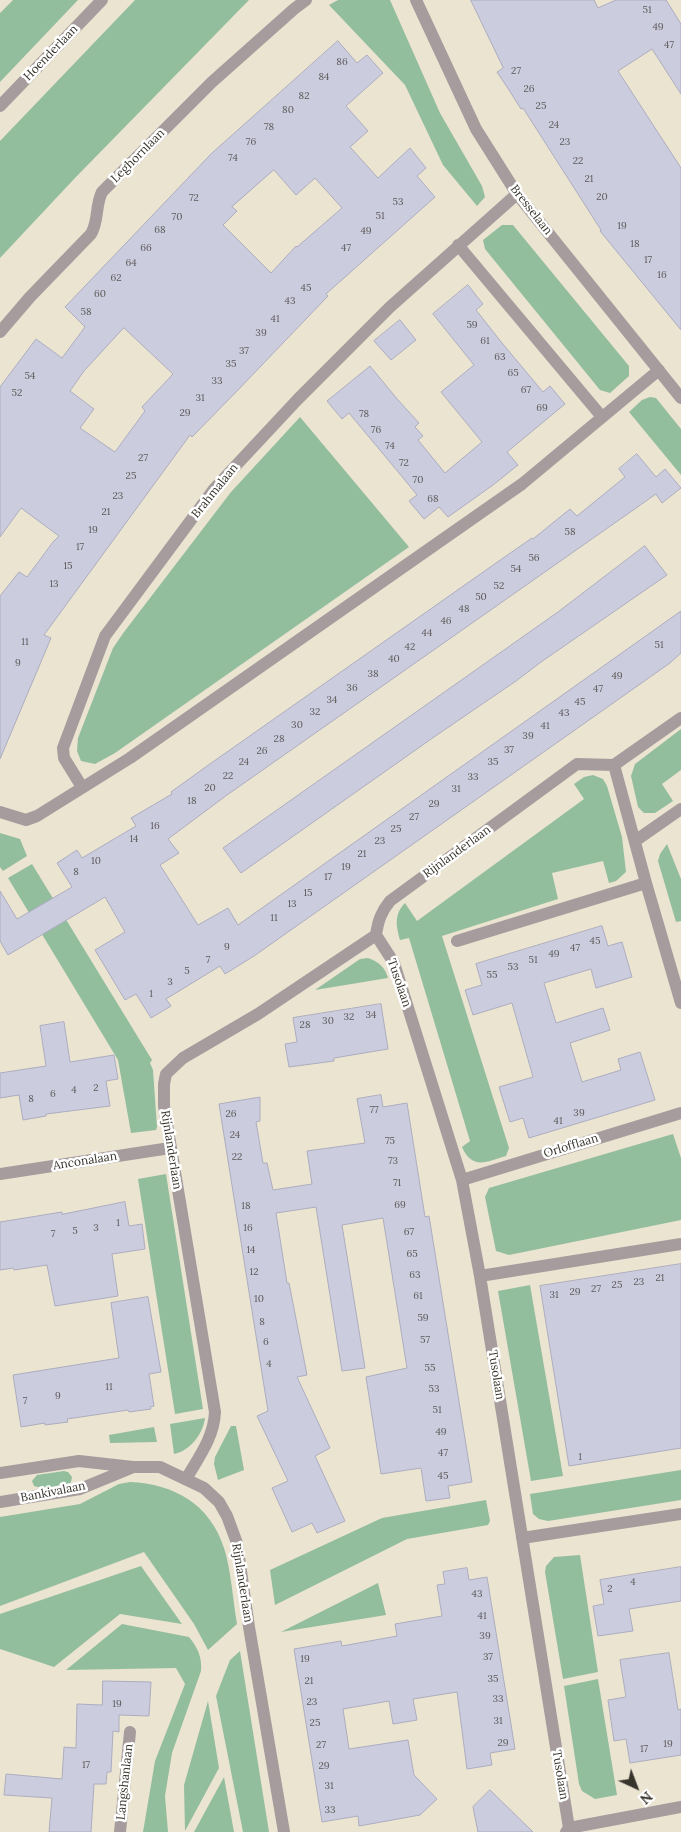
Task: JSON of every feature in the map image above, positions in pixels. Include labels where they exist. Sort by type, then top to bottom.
[{"type":"street","name":"Hoenderlaan","points":[[0,106],[102,0]]},
{"type":"street","name":"Leghornlaan","points":[[0,332],[30,297],[91,234],[96,226],[98,201],[102,192],[212,82],[306,0]]},
{"type":"street","name":"Bresselaan","points":[[416,0],[476,129],[517,194],[681,398]]},
{"type":"street","name":"Brahmalaan","points":[[82,788],[64,758],[63,748],[105,636],[223,479],[298,399],[385,312],[517,194]]},
{"type":"street","points":[[458,245],[602,417]]},
{"type":"street","points":[[0,812],[26,820],[36,816],[130,758],[522,484],[659,370]]},
{"type":"street","points":[[681,718],[614,765],[681,1003]]},
{"type":"street","name":"Rijnlanderlaan","points":[[284,1832],[249,1627],[237,1543],[227,1516],[218,1502],[204,1488],[186,1479],[212,1435],[215,1425],[215,1412],[170,1148],[163,1096],[166,1074],[170,1068],[183,1058],[289,994],[376,935],[382,910],[390,900],[577,764],[614,765]]},
{"type":"street","points":[[635,841],[681,809]]},
{"type":"street","points":[[457,941],[646,883]]},
{"type":"street","name":"Tusolaan","points":[[376,935],[394,963],[462,1180],[480,1276],[567,1830],[681,1808]]},
{"type":"street","name":"Orlofflaan","points":[[462,1180],[681,1113]]},
{"type":"street","name":"Anconalaan","points":[[0,1174],[170,1148]]},
{"type":"street","points":[[480,1276],[681,1244]]},
{"type":"street","name":"Bankivalaan","points":[[0,1473],[79,1461],[160,1468],[186,1479]]},
{"type":"street","name":"Bankivalaan","points":[[0,1502],[80,1489],[133,1467]]},
{"type":"street","points":[[522,1538],[681,1514]]},
{"type":"street","name":"Langshanlaan","points":[[120,1832],[130,1732]]},
{"type":"green space","points":[[13,0],[78,0],[0,82],[0,13]]},
{"type":"green space","points":[[135,0],[249,0],[75,178],[0,258],[0,141]]},
{"type":"green space","points":[[338,0],[390,0],[440,113],[482,186],[485,197],[477,206],[443,165],[405,85],[329,5]]},
{"type":"green space","points":[[502,225],[513,225],[629,366],[629,376],[610,393],[600,390],[485,249],[483,240]]},
{"type":"green space","points":[[650,397],[656,398],[681,429],[681,475],[629,412],[642,400]]},
{"type":"green space","points":[[300,417],[409,547],[115,753],[95,764],[81,761],[77,751],[78,738],[113,648],[231,492]]},
{"type":"green space","points":[[681,729],[681,770],[662,784],[673,801],[655,813],[644,813],[638,807],[631,776],[635,764]]},
{"type":"green space","points":[[593,775],[603,779],[607,786],[622,837],[626,872],[616,881],[609,883],[603,861],[552,873],[558,899],[442,936],[509,1148],[506,1156],[486,1162],[475,1162],[470,1159],[462,1147],[470,1141],[409,938],[400,940],[397,925],[399,911],[405,903],[417,921],[584,799],[574,784],[584,777]]},
{"type":"green space","points":[[0,833],[20,839],[27,856],[3,871],[0,867]]},
{"type":"green space","points":[[667,844],[681,879],[681,921],[676,922],[658,861],[660,854]]},
{"type":"green space","points":[[32,864],[152,1060],[150,1063],[153,1070],[156,1130],[131,1133],[118,1060],[8,878]]},
{"type":"green space","points":[[368,958],[381,965],[388,978],[315,990],[360,959]]},
{"type":"green space","points":[[673,1134],[681,1158],[681,1220],[509,1255],[496,1251],[485,1197],[489,1188]]},
{"type":"green space","points":[[166,1174],[203,1409],[175,1414],[138,1179]]},
{"type":"green space","points":[[530,1285],[563,1476],[531,1481],[498,1291]]},
{"type":"green space","points":[[205,1418],[202,1430],[195,1441],[190,1446],[174,1454],[170,1424]]},
{"type":"green space","points":[[231,1426],[236,1426],[244,1470],[218,1480],[214,1464],[215,1457]]},
{"type":"green space","points":[[154,1427],[157,1442],[110,1443],[109,1435]]},
{"type":"green space","points":[[681,1470],[681,1500],[548,1521],[539,1519],[533,1514],[530,1494]]},
{"type":"green space","points":[[68,1472],[72,1477],[68,1485],[41,1488],[34,1486],[32,1481],[37,1475]]},
{"type":"green space","points":[[130,1482],[161,1487],[188,1499],[210,1519],[218,1533],[228,1566],[237,1624],[208,1650],[194,1624],[144,1552],[0,1606],[0,1517],[80,1504],[119,1484]]},
{"type":"green space","points":[[486,1500],[490,1521],[488,1525],[407,1539],[275,1605],[270,1570],[382,1518]]},
{"type":"green space","points":[[580,1555],[598,1672],[563,1679],[545,1572],[546,1566],[554,1557]]},
{"type":"green space","points":[[141,1566],[182,1624],[120,1614],[54,1667],[0,1649],[0,1614]]},
{"type":"green space","points":[[378,1583],[386,1615],[281,1632]]},
{"type":"green space","points":[[122,1624],[189,1637],[200,1657],[201,1671],[172,1753],[165,1796],[168,1832],[143,1832],[155,1761],[185,1684],[176,1668],[66,1670]]},
{"type":"green space","points":[[240,1651],[269,1832],[243,1832],[216,1696],[230,1660]]},
{"type":"green space","points":[[598,1679],[617,1795],[595,1799],[582,1791],[579,1784],[564,1686]]},
{"type":"green space","points":[[208,1701],[219,1768],[185,1831],[184,1785]]},
{"type":"green space","points":[[224,1777],[234,1832],[194,1832]]},
{"type":"building","points":[[471,0],[594,0],[598,8],[616,0],[666,0],[681,24],[681,94],[652,49],[618,71],[681,168],[681,330],[600,231],[523,108],[521,109],[497,72],[503,68]]},
{"type":"building","points":[[338,41],[357,63],[367,55],[383,73],[346,106],[368,131],[350,147],[378,178],[410,148],[426,168],[417,176],[435,197],[326,294],[328,296],[238,390],[192,437],[190,435],[44,635],[51,638],[0,759],[0,596],[19,572],[27,577],[59,536],[21,508],[0,537],[0,387],[36,339],[62,358],[85,327],[65,307],[211,154]],"holes":[[[274,170],[296,195],[315,178],[342,208],[296,246],[271,273],[223,225],[237,211],[232,207]],[[124,328],[173,374],[142,407],[145,411],[115,452],[80,428],[94,409],[70,391],[84,371]]]},
{"type":"building","points":[[468,285],[483,304],[476,310],[502,343],[543,392],[550,386],[565,404],[507,452],[518,465],[448,517],[439,507],[424,519],[409,501],[417,495],[404,479],[349,413],[342,419],[327,401],[370,366],[419,423],[415,427],[423,436],[418,440],[445,473],[482,442],[441,392],[474,365],[433,314]]},
{"type":"building","points":[[400,320],[416,340],[391,360],[374,341]]},
{"type":"building","points":[[637,454],[656,477],[665,469],[681,488],[662,503],[656,494],[227,795],[168,839],[179,853],[160,865],[198,925],[228,908],[238,925],[681,611],[681,653],[670,663],[254,956],[225,974],[220,966],[166,999],[171,1006],[151,1018],[136,994],[125,1000],[95,950],[125,932],[105,897],[8,955],[0,941],[0,891],[17,919],[72,887],[57,863],[77,850],[82,858],[136,826],[131,818],[172,794],[171,792],[207,766],[533,539],[570,509],[577,516],[625,477],[619,469]]},
{"type":"building","points":[[645,546],[667,575],[241,873],[223,848],[558,612]]},
{"type":"building","points":[[602,926],[608,946],[622,942],[632,977],[596,988],[591,969],[544,983],[556,1023],[603,1008],[610,1030],[570,1043],[582,1082],[621,1070],[618,1059],[640,1052],[655,1100],[529,1138],[523,1118],[510,1122],[499,1087],[533,1077],[512,1003],[473,1015],[465,990],[482,985],[476,964]]},
{"type":"building","points":[[381,1004],[388,1049],[334,1058],[334,1061],[289,1067],[285,1044],[297,1042],[293,1018]]},
{"type":"building","points":[[64,1022],[70,1062],[114,1055],[118,1079],[106,1081],[110,1106],[46,1114],[46,1116],[23,1120],[19,1095],[0,1098],[0,1073],[46,1066],[40,1026]]},
{"type":"building","points":[[381,1095],[383,1107],[407,1103],[425,1217],[429,1216],[472,1482],[448,1486],[450,1498],[426,1501],[421,1468],[381,1474],[366,1377],[407,1368],[383,1218],[342,1225],[365,1368],[342,1371],[316,1207],[276,1213],[287,1283],[289,1283],[307,1375],[297,1377],[330,1448],[315,1456],[345,1521],[317,1533],[312,1523],[292,1532],[272,1488],[288,1481],[257,1416],[268,1411],[219,1104],[260,1097],[260,1121],[256,1122],[263,1163],[267,1163],[273,1190],[312,1184],[307,1151],[365,1143],[357,1099]]},
{"type":"building","points":[[125,1202],[129,1226],[142,1224],[145,1249],[112,1254],[118,1296],[55,1306],[47,1265],[0,1270],[0,1222],[62,1212],[62,1214]]},
{"type":"building","points":[[681,1264],[681,1448],[569,1466],[540,1286]]},
{"type":"building","points":[[148,1297],[161,1372],[149,1374],[154,1406],[150,1407],[151,1409],[129,1412],[128,1410],[67,1419],[68,1422],[21,1427],[13,1375],[119,1358],[111,1303]]},
{"type":"building","points":[[681,1567],[681,1601],[629,1609],[633,1631],[598,1636],[593,1606],[604,1604],[600,1580]]},
{"type":"building","points":[[467,1568],[469,1580],[487,1577],[515,1749],[490,1753],[492,1765],[467,1769],[457,1692],[413,1699],[417,1720],[393,1724],[389,1701],[343,1709],[349,1749],[408,1740],[414,1775],[437,1799],[420,1815],[359,1826],[358,1816],[322,1822],[294,1649],[341,1641],[342,1646],[397,1636],[395,1624],[442,1616],[437,1585],[445,1584],[443,1572]]},
{"type":"building","points":[[669,1653],[678,1710],[681,1709],[681,1755],[630,1763],[626,1739],[614,1741],[608,1700],[626,1697],[620,1660]]},
{"type":"building","points":[[103,1681],[151,1682],[149,1716],[119,1715],[119,1732],[113,1731],[111,1772],[107,1772],[106,1784],[94,1784],[91,1832],[49,1832],[52,1798],[4,1795],[6,1774],[62,1779],[64,1747],[76,1748],[77,1704],[102,1705]]},
{"type":"building","points":[[490,1790],[533,1832],[478,1832],[473,1807]]}]
